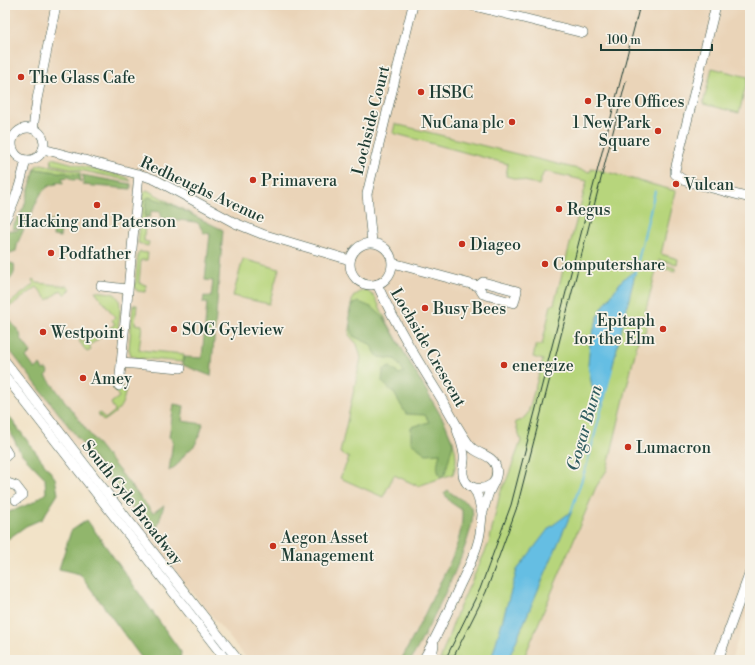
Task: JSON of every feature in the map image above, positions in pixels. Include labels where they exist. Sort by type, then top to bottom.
[{"type":"street","points":[[33,129],[37,99],[56,5]]},
{"type":"street","name":"Lochside Court","points":[[372,242],[368,194],[413,5]]},
{"type":"street","points":[[470,5],[583,33]]},
{"type":"street","points":[[716,5],[675,174],[685,181],[750,198]]},
{"type":"street","points":[[22,129],[33,129],[37,131],[43,139],[43,149],[38,156],[26,160],[16,155],[9,140],[22,129]]},
{"type":"street","name":"Redheughs Avenue","points":[[43,149],[139,174],[156,180],[235,223],[256,232],[350,260]]},
{"type":"street","points":[[5,220],[12,208],[19,190],[26,160]]},
{"type":"street","points":[[119,386],[139,174]]},
{"type":"street","points":[[350,260],[354,251],[358,247],[372,242]]},
{"type":"street","name":"Lochside Crescent","points":[[350,260],[351,271],[357,280],[367,285],[377,284],[387,279],[393,264],[392,258],[387,249],[377,243],[372,242]]},
{"type":"street","points":[[393,264],[478,286]]},
{"type":"street","name":"Lochside Crescent","points":[[377,284],[401,333],[455,423],[471,447],[481,454],[489,457],[496,465],[497,471],[496,478],[492,484],[482,517],[481,530],[476,550],[434,641],[423,660]]},
{"type":"street","points":[[101,286],[127,289]]},
{"type":"street","name":"South Gyle Broadway","points":[[5,361],[238,660]]},
{"type":"street","points":[[121,364],[180,368]]},
{"type":"street","name":"South Gyle Broadway","points":[[5,376],[226,660]]},
{"type":"street","name":"Lochside Crescent","points":[[455,423],[464,456],[462,471],[464,479],[477,494],[482,517]]},
{"type":"street","points":[[5,448],[8,454],[5,457]]},
{"type":"street","points":[[464,464],[471,456],[481,454]]},
{"type":"street","points":[[5,482],[16,486],[23,495],[16,500]]},
{"type":"street","points":[[473,488],[482,489],[492,484]]},
{"type":"street","points":[[718,660],[750,572]]},
{"type":"street","name":"Lochside Crescent","points":[[431,660],[434,641]]},
{"type":"shaded area","points":[[5,5],[750,5],[750,602],[731,660],[248,660],[152,543],[5,359]]},
{"type":"green space","points":[[712,68],[748,77],[739,113],[703,104]]},
{"type":"green space","points":[[395,124],[590,172],[592,168],[676,191],[661,254],[678,259],[677,264],[659,260],[658,263],[675,268],[675,271],[657,267],[644,317],[648,318],[645,333],[640,332],[607,470],[596,487],[523,660],[440,660],[457,613],[489,543],[500,493],[507,479],[521,441],[515,422],[522,420],[528,413],[543,360],[533,357],[536,345],[542,345],[551,305],[554,304],[587,181],[544,171],[539,185],[506,176],[508,164],[393,133]]},
{"type":"green space","points":[[52,158],[126,177],[131,181],[51,164]]},
{"type":"green space","points":[[41,164],[80,172],[80,175],[35,169],[36,166]]},
{"type":"green space","points":[[35,169],[80,175],[81,182],[77,179],[73,180],[68,177],[62,178],[63,183],[57,182],[57,184],[51,185],[45,189],[38,200],[27,226],[13,229],[12,228],[24,207]]},
{"type":"green space","points":[[82,175],[131,184],[131,189],[83,185],[84,179]]},
{"type":"green space","points":[[147,190],[208,223],[168,203],[146,199],[144,241],[149,242],[148,246],[138,243],[143,196],[144,192]]},
{"type":"green space","points":[[149,197],[168,203],[223,230],[211,376],[183,365],[184,357],[202,358],[207,303],[203,303],[204,296],[211,297],[213,281],[205,280],[210,234],[204,233],[198,223],[195,222],[161,218],[161,212],[151,211],[150,217],[145,217],[146,199]]},
{"type":"green space","points":[[50,221],[55,221],[61,227],[60,237],[53,236],[54,231],[45,230],[46,225]]},
{"type":"green space","points":[[22,228],[24,229],[16,251],[7,254],[6,262],[14,264],[14,273],[5,284],[5,235],[9,230],[15,231]]},
{"type":"green space","points":[[140,252],[148,253],[147,260],[141,260],[139,283],[146,285],[145,292],[137,291],[135,287],[138,254]]},
{"type":"green space","points":[[243,259],[279,269],[269,304],[233,296]]},
{"type":"green space","points":[[33,279],[37,283],[68,286],[71,289],[65,295],[61,290],[48,300],[37,287],[8,308],[10,303],[34,284]]},
{"type":"green space","points":[[95,291],[112,293],[117,297],[120,306],[117,334],[113,328],[89,346],[91,350],[87,352],[79,341],[81,339],[84,343],[97,333],[102,334],[115,324],[112,320],[115,317]]},
{"type":"green space","points":[[361,291],[367,291],[375,297],[385,318],[453,441],[456,454],[456,465],[453,474],[418,486],[394,475],[383,497],[340,478],[349,458],[340,453],[361,358],[357,344],[349,335],[351,322],[349,313],[353,297]]},
{"type":"green space","points":[[7,299],[10,303],[5,314],[5,300]]},
{"type":"green space","points":[[359,302],[373,308],[384,318],[445,423],[453,443],[445,474],[441,477],[438,468],[440,453],[426,454],[411,443],[411,427],[429,422],[425,415],[406,414],[394,393],[382,382],[383,370],[390,367],[399,374],[404,372],[395,359],[378,357],[370,344],[353,336],[349,316],[353,304]]},
{"type":"green space","points":[[133,305],[137,305],[135,324],[142,325],[139,350],[184,354],[183,362],[138,358],[131,355],[129,349]]},
{"type":"green space","points":[[5,314],[20,333],[21,339],[31,352],[26,357],[35,369],[40,365],[43,370],[46,369],[49,373],[46,376],[88,432],[153,513],[164,505],[155,535],[146,526],[5,344]]},
{"type":"green space","points":[[114,386],[126,388],[122,404],[117,411],[104,421],[98,414],[100,413],[105,419],[115,411],[111,403],[119,397]]},
{"type":"green space","points":[[174,404],[184,406],[182,421],[203,424],[195,445],[185,454],[177,465],[169,471],[173,440],[169,437]]},
{"type":"green space","points":[[5,411],[55,478],[58,494],[42,519],[26,526],[5,541],[5,515],[32,503],[46,493],[45,478],[20,452],[11,433],[5,425]]},
{"type":"green space","points":[[448,490],[468,504],[472,509],[472,521],[468,538],[449,584],[411,660],[401,660],[448,567],[457,545],[462,522],[462,510],[450,502],[444,493]]},
{"type":"green space","points":[[87,520],[181,652],[180,660],[143,660],[80,574],[59,569],[71,531]]},
{"type":"water","points":[[636,270],[603,406],[592,387],[588,365],[590,341],[600,311],[622,280]]},
{"type":"water","points":[[572,511],[508,660],[491,660],[517,570],[549,528]]},
{"type":"waterway","name":"Gogar Burn","points":[[635,273],[655,191]]},
{"type":"waterway","name":"Gogar Burn","points":[[571,512],[587,464],[612,369]]},
{"type":"tram line","points":[[445,660],[480,589],[511,505],[640,5]]},
{"type":"tram line","points":[[452,660],[486,592],[517,507],[626,81]]},
{"type":"place","name":"The Glass Cafe","points":[[21,77]]},
{"type":"place","name":"HSBC","points":[[421,92]]},
{"type":"place","name":"Pure Offices","points":[[588,101]]},
{"type":"place","name":"NuCana plc","points":[[512,122]]},
{"type":"place","name":"1 New Park Square","points":[[658,131]]},
{"type":"place","name":"Primavera","points":[[253,180]]},
{"type":"place","name":"Vulcan","points":[[676,184]]},
{"type":"place","name":"Hacking and Paterson","points":[[97,205]]},
{"type":"place","name":"Regus","points":[[559,209]]},
{"type":"place","name":"Diageo","points":[[462,244]]},
{"type":"place","name":"Podfather","points":[[51,253]]},
{"type":"place","name":"Computershare","points":[[545,264]]},
{"type":"place","name":"Busy Bees","points":[[425,308]]},
{"type":"place","name":"SOG Gyleview","points":[[174,329]]},
{"type":"place","name":"Epitaph for the Elm","points":[[663,329]]},
{"type":"place","name":"Westpoint","points":[[43,332]]},
{"type":"place","name":"energize","points":[[504,365]]},
{"type":"place","name":"Amey","points":[[83,378]]},
{"type":"place","name":"Lumacron","points":[[628,447]]},
{"type":"place","name":"Aegon Asset Management","points":[[273,546]]}]
